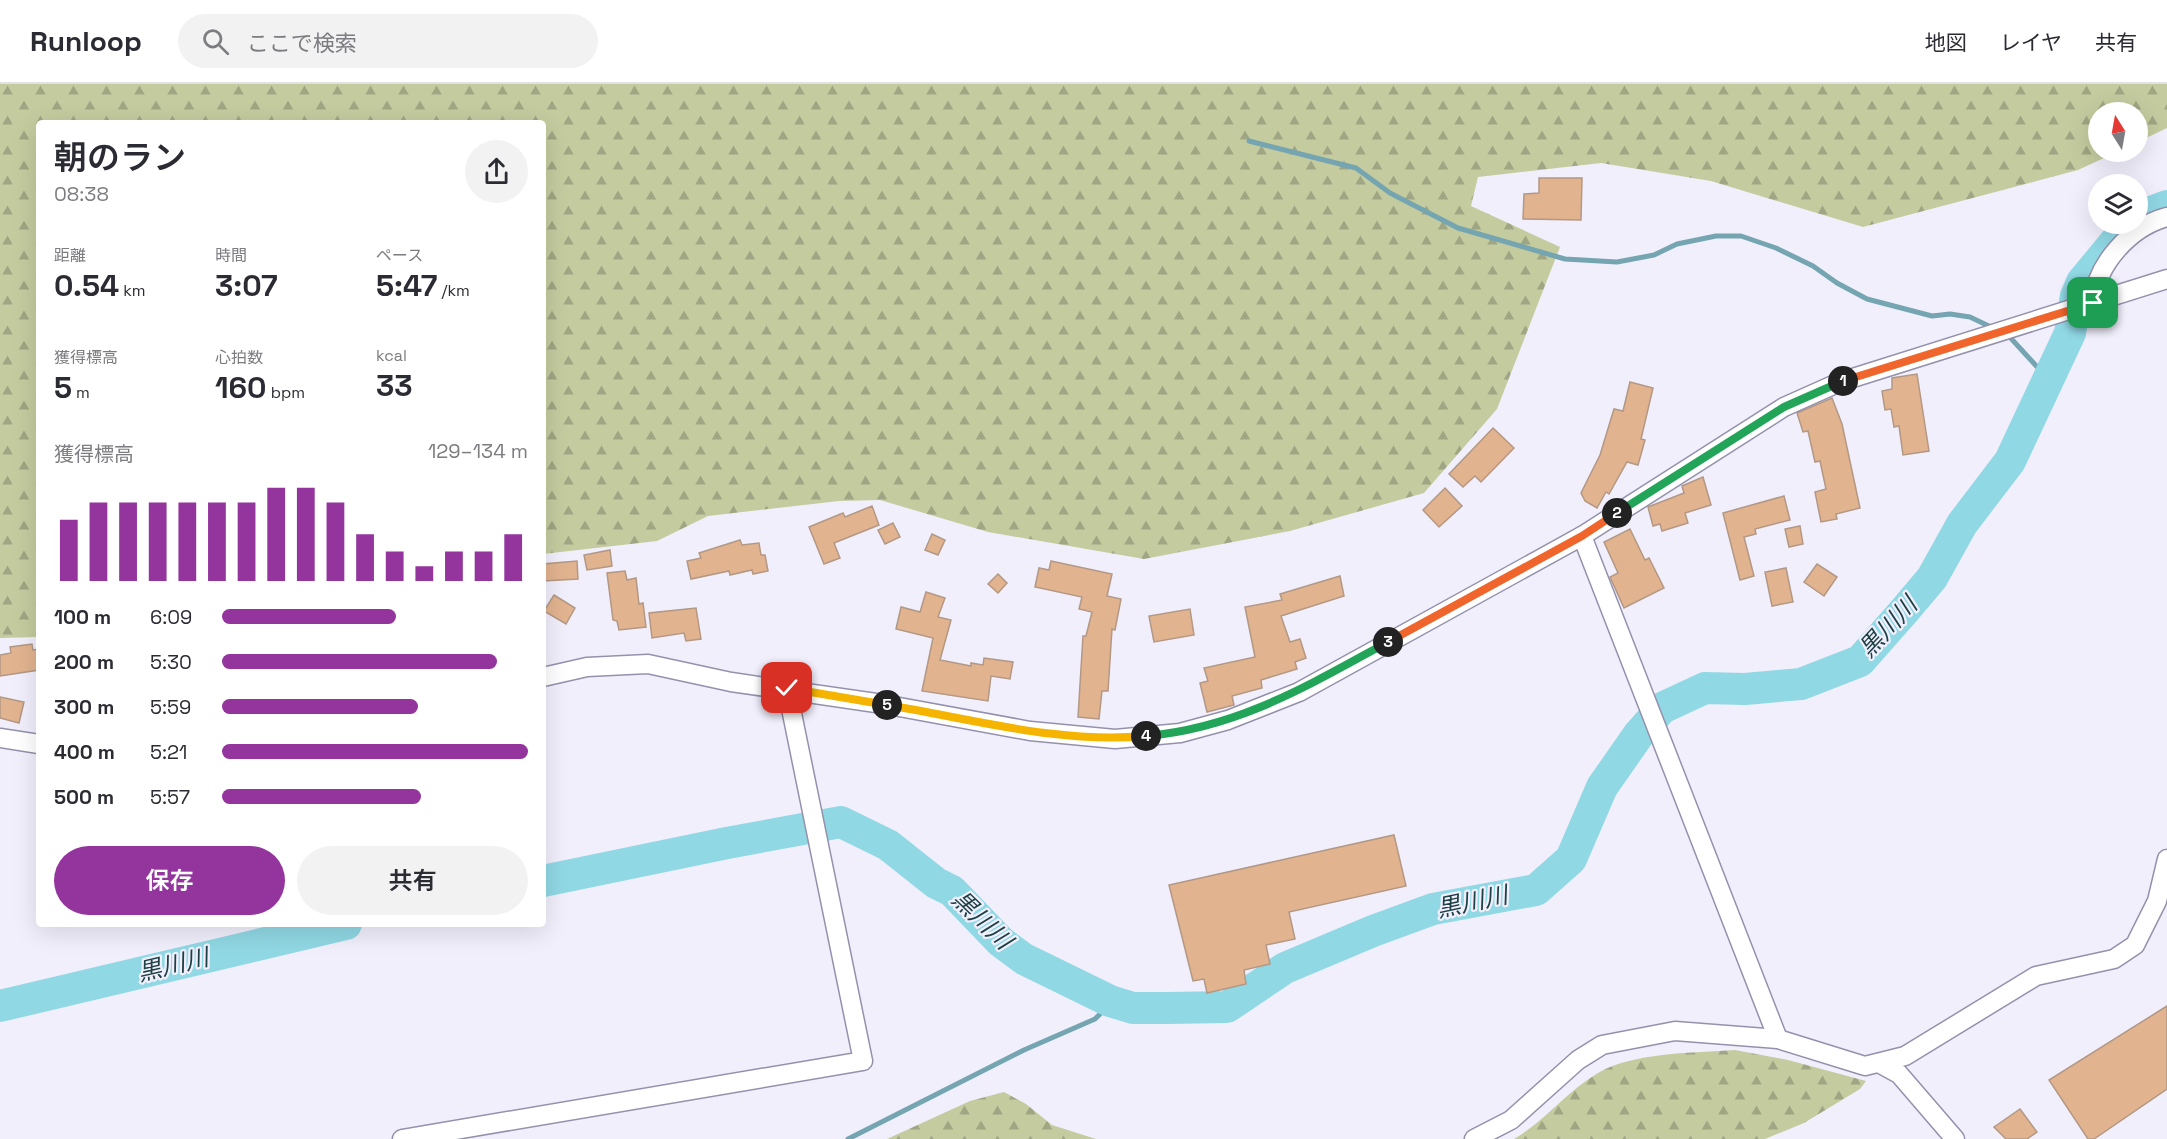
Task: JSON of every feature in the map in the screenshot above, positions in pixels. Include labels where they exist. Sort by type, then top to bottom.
[{"type":"street","points":[[2093,303],[2100,272],[2125,241],[2153,221],[2167,217]]},
{"type":"street","points":[[546,676],[587,667],[648,664],[731,682],[787,688],[1030,731],[1115,739],[1180,733],[1228,720],[1299,692],[1582,536],[1784,407],[1840,382],[2167,279]]},
{"type":"street","points":[[1582,536],[1778,1040]]},
{"type":"street","points":[[402,1139],[863,1061],[787,688]]},
{"type":"street","points":[[0,738],[36,744]]},
{"type":"street","points":[[1474,1139],[1511,1120],[1578,1060],[1602,1045],[1675,1031],[1778,1040],[1865,1066],[1905,1056],[2036,976],[2114,959],[2135,945],[2157,901],[2167,859]]},
{"type":"street","points":[[1879,1063],[1899,1074],[1955,1139]]},
{"type":"green space","points":[[0,84],[2167,84],[2167,128],[2148,137],[2148,102],[2088,102],[2088,162],[2095,162],[2078,170],[1863,227],[1711,181],[1601,163],[1478,177],[1471,206],[1560,247],[1497,409],[1424,493],[1290,531],[1144,559],[988,532],[880,500],[839,501],[708,516],[657,541],[546,554],[546,120],[36,120],[36,637],[0,638]]},
{"type":"green space","points":[[1735,1050],[1788,1060],[1866,1081],[1860,1089],[1804,1123],[1765,1139],[1514,1139],[1536,1124],[1576,1088],[1613,1066],[1646,1057]]},
{"type":"green space","points":[[1004,1092],[1026,1104],[1052,1125],[1096,1139],[887,1139],[970,1101]]},
{"type":"building","points":[[1539,178],[1582,178],[1581,220],[1523,219],[1524,194],[1539,193]]},
{"type":"building","points":[[1917,374],[1929,451],[1903,455],[1899,426],[1894,427],[1891,409],[1885,410],[1882,391],[1892,389],[1892,378]]},
{"type":"building","points":[[1630,382],[1653,388],[1641,439],[1645,440],[1638,465],[1627,462],[1609,494],[1606,492],[1597,508],[1585,501],[1581,493],[1600,455],[1614,409],[1623,411]]},
{"type":"building","points":[[1832,398],[1842,424],[1860,508],[1836,514],[1837,519],[1821,522],[1815,492],[1826,489],[1820,461],[1815,462],[1808,431],[1803,432],[1797,413]]},
{"type":"building","points":[[1493,428],[1514,448],[1481,482],[1475,476],[1463,487],[1449,474]]},
{"type":"building","points":[[1703,477],[1711,505],[1685,513],[1688,523],[1662,531],[1660,524],[1653,526],[1648,507],[1684,493],[1682,486]]},
{"type":"building","points":[[1445,488],[1462,506],[1439,527],[1423,510]]},
{"type":"building","points":[[1784,496],[1790,520],[1755,529],[1756,534],[1744,537],[1754,576],[1740,580],[1723,513]]},
{"type":"building","points":[[872,506],[879,525],[834,543],[840,558],[824,564],[809,527],[843,513],[845,517]]},
{"type":"building","points":[[893,523],[900,537],[885,544],[878,530]]},
{"type":"building","points":[[1800,526],[1803,544],[1789,547],[1785,529]]},
{"type":"building","points":[[1630,529],[1645,560],[1649,558],[1664,588],[1624,608],[1610,577],[1618,573],[1604,542]]},
{"type":"building","points":[[932,534],[945,540],[938,555],[925,550]]},
{"type":"building","points":[[740,540],[742,545],[759,543],[761,555],[765,555],[768,571],[753,574],[752,570],[730,575],[729,571],[691,579],[687,561],[701,558],[699,553]]},
{"type":"building","points":[[610,550],[612,566],[587,570],[584,555]]},
{"type":"building","points":[[577,561],[578,579],[546,581],[546,564]]},
{"type":"building","points":[[1051,561],[1112,574],[1107,596],[1121,599],[1115,630],[1112,629],[1108,691],[1102,691],[1099,719],[1078,717],[1083,636],[1086,636],[1092,612],[1079,609],[1082,597],[1035,587],[1039,568],[1049,570]]},
{"type":"building","points":[[1817,564],[1837,577],[1824,596],[1804,582]]},
{"type":"building","points":[[1786,568],[1793,602],[1772,606],[1765,572]]},
{"type":"building","points":[[625,571],[627,580],[636,578],[639,604],[643,603],[646,627],[619,630],[617,621],[613,620],[607,573]]},
{"type":"building","points":[[998,574],[1007,583],[998,593],[988,584]]},
{"type":"building","points":[[1340,576],[1344,596],[1281,616],[1290,642],[1300,639],[1306,658],[1295,662],[1297,669],[1261,680],[1262,688],[1232,696],[1234,705],[1207,712],[1200,683],[1208,681],[1204,668],[1255,657],[1245,607],[1282,600],[1280,594]]},
{"type":"building","points":[[926,592],[945,598],[938,617],[951,620],[940,660],[971,666],[971,663],[983,665],[984,658],[1013,662],[1010,679],[991,676],[988,701],[922,691],[933,638],[896,629],[901,607],[920,612]]},
{"type":"building","points":[[554,595],[575,608],[566,624],[546,612],[546,608]]},
{"type":"building","points":[[696,608],[701,639],[686,641],[684,633],[652,638],[649,613]]},
{"type":"building","points":[[1190,609],[1194,635],[1154,642],[1149,616]]},
{"type":"building","points":[[32,644],[33,650],[36,650],[36,670],[0,676],[0,655],[11,653],[10,647]]},
{"type":"building","points":[[0,697],[24,702],[19,723],[0,718]]},
{"type":"building","points":[[1394,835],[1406,886],[1289,912],[1295,939],[1266,945],[1270,964],[1244,970],[1246,984],[1207,993],[1204,979],[1193,981],[1169,885]]},
{"type":"building","points":[[2167,1006],[2167,1089],[2094,1139],[2088,1139],[2049,1080]]},
{"type":"building","points":[[2020,1109],[2037,1132],[2027,1139],[2006,1139],[1994,1127]]},
{"type":"waterway","points":[[1249,141],[1356,168],[1390,193],[1458,228],[1565,259],[1617,262],[1654,255],[1677,244],[1716,236],[1741,236],[1776,248],[1813,266],[1837,283],[1867,299],[1932,316],[1950,314],[1970,317],[1993,328]]},
{"type":"waterway","name":"黒川川","points":[[2148,213],[2167,206]]},
{"type":"waterway","name":"黒川川","points":[[546,880],[841,822],[888,845],[936,883],[952,891],[1001,942],[1024,959],[1110,1001],[1133,1008],[1227,1007],[1285,968],[1373,931],[1433,909],[1536,890],[1571,859],[1602,787],[1639,734],[1662,708],[1705,688],[1745,689],[1801,684],[1860,661],[1932,578],[1962,524],[2010,461],[2070,333],[2076,296],[2082,282],[2122,234]]},
{"type":"waterway","points":[[2007,334],[2050,381]]},
{"type":"waterway","name":"黒川川","points":[[0,1006],[333,927]]},
{"type":"waterway","points":[[848,1139],[1024,1050],[1095,1019],[1110,1004],[1110,1001]]},
{"type":"route","points":[[787,688],[1030,731],[1083,737],[1115,739],[1180,733],[1228,720],[1299,692],[1582,536],[1784,407],[1840,382],[2093,303]]}]
